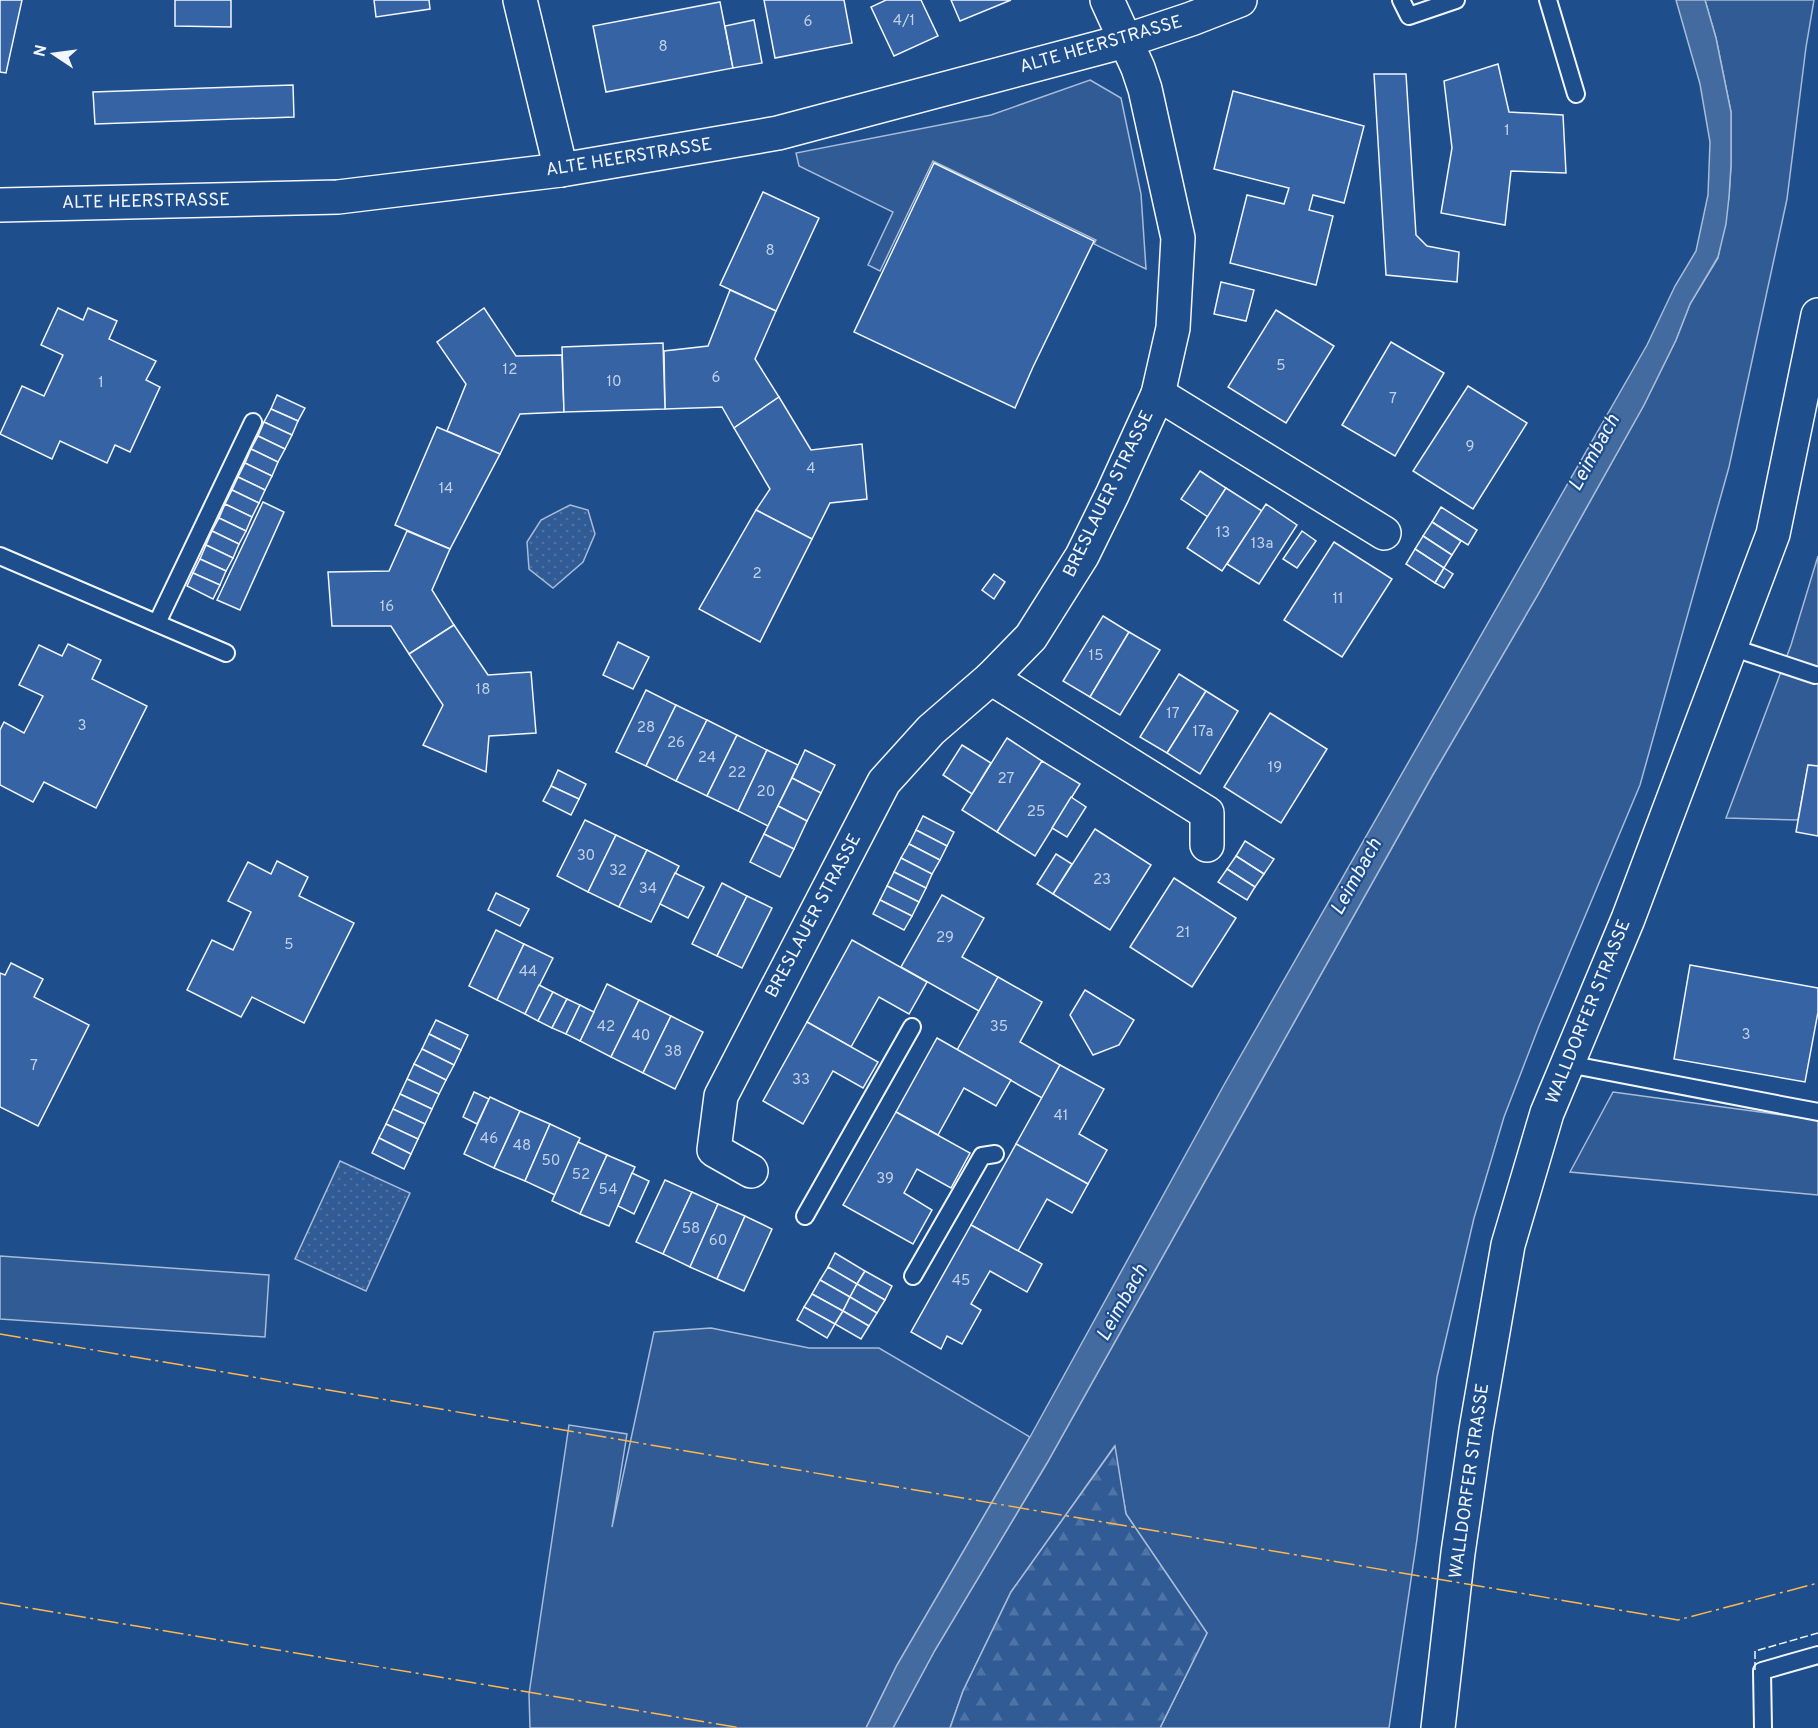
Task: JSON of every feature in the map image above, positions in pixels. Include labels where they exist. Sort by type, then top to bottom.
[{"type":"street","points":[[520,0],[561,170]]},
{"type":"street","name":"BRESLAUER STRASSE","points":[[751,1171],[714,1150],[721,1096],[884,783],[931,730],[991,678],[1031,637],[1082,556],[1158,394],[1173,328],[1178,238],[1145,89],[1107,0]]},
{"type":"street","name":"ALTE HEERSTRASSE","points":[[0,205],[338,197],[561,170],[777,133],[1125,41],[1240,0]]},
{"type":"street","name":"WALLDORFER STRASSE","points":[[1438,1728],[1458,1553],[1476,1430],[1508,1245],[1548,1113],[1628,919],[1773,534],[1818,315]]},
{"type":"street","name":"BRESLAUER STRASSE","points":[[1158,394],[1384,533]]},
{"type":"street","points":[[991,678],[1207,813],[1206,845]]},
{"type":"lane","points":[[1401,0],[1408,15],[1456,0]]},
{"type":"lane","points":[[1548,0],[1576,94]]},
{"type":"lane","points":[[157,624],[253,422]]},
{"type":"lane","points":[[0,556],[226,653]]},
{"type":"lane","points":[[1731,647],[1815,675]]},
{"type":"lane","points":[[805,1216],[912,1027]]},
{"type":"lane","points":[[1568,1064],[1818,1112]]},
{"type":"lane","points":[[913,1276],[982,1156],[995,1154]]},
{"type":"lane","points":[[1762,1728],[1762,1671],[1818,1655]]},
{"type":"shaded area","points":[[1705,0],[1814,0],[1787,199],[1729,467],[1640,785],[1539,1026],[1504,1117],[1474,1218],[1437,1377],[1417,1539],[1389,1728],[1160,1728],[1207,1633],[1126,1514],[1114,1447],[1011,1592],[963,1691],[950,1728],[893,1728],[935,1650],[1047,1463],[1431,778],[1537,596],[1644,405],[1676,340],[1690,304],[1718,258],[1729,197],[1731,112],[1716,38]]},
{"type":"shaded area","points":[[1090,80],[1121,98],[1141,194],[1146,269],[1094,244],[1096,240],[933,161],[880,271],[868,265],[893,212],[799,166],[796,153],[991,115]]},
{"type":"shaded area","points":[[1818,556],[1818,766],[1808,765],[1798,820],[1726,818],[1791,645]]},
{"type":"shaded area","points":[[1613,1092],[1818,1120],[1818,1195],[1570,1172]]},
{"type":"shaded area","points":[[0,1256],[269,1275],[265,1337],[0,1319]]},
{"type":"shaded area","points":[[711,1328],[809,1348],[879,1348],[1030,1437],[897,1665],[866,1728],[530,1728],[529,1694],[569,1425],[627,1434],[612,1527],[654,1332]]},
{"type":"green space","points":[[570,505],[588,510],[595,534],[583,562],[553,588],[529,569],[527,542],[541,520]]},
{"type":"green space","points":[[340,1161],[410,1193],[366,1291],[295,1259]]},
{"type":"green space","points":[[1115,1446],[1126,1514],[1207,1633],[1160,1728],[950,1728],[963,1691],[1011,1592]]},
{"type":"water","name":"Leimbach","points":[[1676,0],[1705,0],[1716,38],[1731,112],[1729,197],[1726,224],[1718,257],[1690,304],[1676,340],[1644,405],[1431,778],[1047,1463],[935,1650],[893,1728],[866,1728],[897,1665],[1030,1437],[1225,1083],[1647,345],[1675,286],[1696,251],[1708,195],[1710,142],[1700,84]]},
{"type":"building","points":[[0,0],[22,0],[6,73],[0,72]]},
{"type":"building","points":[[175,0],[231,0],[231,27],[175,26]]},
{"type":"building","points":[[374,0],[429,0],[430,9],[376,17]]},
{"type":"building","points":[[764,0],[844,0],[852,43],[775,58]]},
{"type":"building","points":[[886,0],[921,0],[938,36],[894,56],[871,7]]},
{"type":"building","points":[[951,0],[1011,0],[960,21]]},
{"type":"building","points":[[720,2],[733,68],[606,92],[593,26]]},
{"type":"building","points":[[754,20],[762,63],[733,68],[725,26]]},
{"type":"building","points":[[1498,64],[1509,112],[1563,115],[1566,173],[1511,171],[1505,225],[1441,213],[1452,148],[1444,81]]},
{"type":"building","points":[[1374,74],[1406,74],[1416,235],[1427,246],[1459,252],[1457,282],[1386,275]]},
{"type":"building","points":[[293,85],[294,117],[95,124],[93,92]]},
{"type":"building","points":[[1233,91],[1364,126],[1344,203],[1313,195],[1309,210],[1333,216],[1316,285],[1230,263],[1247,195],[1284,204],[1289,188],[1214,169]]},
{"type":"building","points":[[934,163],[1094,241],[1015,408],[854,332]]},
{"type":"building","points":[[763,192],[819,218],[776,311],[720,285]]},
{"type":"building","points":[[1221,282],[1254,290],[1246,321],[1214,314]]},
{"type":"building","points":[[730,290],[776,311],[755,359],[779,397],[734,428],[722,407],[665,409],[664,351],[708,346]]},
{"type":"building","points":[[58,308],[83,320],[88,308],[117,321],[109,339],[156,361],[146,380],[160,387],[130,452],[115,445],[107,463],[60,441],[52,459],[0,434],[22,386],[44,396],[63,355],[41,345]]},
{"type":"building","points":[[484,308],[516,356],[562,355],[564,412],[520,414],[500,454],[447,431],[466,384],[437,342]]},
{"type":"building","points":[[1276,310],[1334,346],[1286,423],[1228,387]]},
{"type":"building","points":[[1391,342],[1444,373],[1395,456],[1342,425]]},
{"type":"building","points":[[663,343],[665,409],[564,412],[562,347]]},
{"type":"building","points":[[1468,386],[1527,423],[1473,509],[1413,471]]},
{"type":"building","points":[[277,395],[305,408],[298,421],[271,409]]},
{"type":"building","points":[[779,397],[811,450],[862,444],[867,499],[830,503],[812,539],[756,510],[770,489],[734,428]]},
{"type":"building","points":[[271,409],[298,421],[292,435],[264,422]]},
{"type":"building","points":[[264,422],[292,435],[285,449],[258,436]]},
{"type":"building","points":[[437,427],[500,454],[450,549],[395,525]]},
{"type":"building","points":[[258,436],[285,449],[278,462],[251,449]]},
{"type":"building","points":[[251,449],[278,462],[272,476],[245,463]]},
{"type":"building","points":[[245,463],[272,476],[265,490],[238,477]]},
{"type":"building","points":[[1200,471],[1226,488],[1208,517],[1181,499]]},
{"type":"building","points":[[238,477],[265,490],[259,503],[232,490]]},
{"type":"building","points":[[1226,488],[1262,511],[1222,571],[1187,548]]},
{"type":"building","points":[[232,490],[259,503],[252,517],[225,504]]},
{"type":"building","points":[[263,502],[284,512],[240,610],[217,600]]},
{"type":"building","points":[[225,504],[252,517],[246,531],[219,518]]},
{"type":"building","points":[[1266,504],[1297,525],[1259,584],[1227,564]]},
{"type":"building","points":[[1441,507],[1477,530],[1468,545],[1432,522]]},
{"type":"building","points":[[756,510],[812,539],[760,642],[699,609]]},
{"type":"building","points":[[219,518],[246,531],[239,544],[212,531]]},
{"type":"building","points":[[1432,522],[1461,541],[1452,555],[1423,536]]},
{"type":"building","points":[[212,531],[239,544],[233,558],[206,545]]},
{"type":"building","points":[[407,531],[450,549],[432,590],[454,625],[409,654],[391,626],[332,626],[328,572],[389,571]]},
{"type":"building","points":[[1302,531],[1316,541],[1297,568],[1283,559]]},
{"type":"building","points":[[1423,536],[1452,555],[1444,568],[1415,549]]},
{"type":"building","points":[[1334,542],[1392,579],[1342,657],[1284,620]]},
{"type":"building","points":[[206,545],[233,558],[226,571],[200,559]]},
{"type":"building","points":[[1415,549],[1444,568],[1435,583],[1406,564]]},
{"type":"building","points":[[200,559],[226,571],[220,585],[193,573]]},
{"type":"building","points":[[1444,568],[1453,574],[1444,588],[1435,583]]},
{"type":"building","points":[[193,573],[220,585],[213,599],[187,586]]},
{"type":"building","points":[[994,574],[1005,582],[994,599],[982,590]]},
{"type":"building","points":[[1103,616],[1129,632],[1090,697],[1063,681]]},
{"type":"building","points":[[454,625],[488,675],[531,672],[536,733],[489,736],[486,772],[423,745],[443,705],[409,654]]},
{"type":"building","points":[[1129,632],[1160,650],[1120,715],[1090,697]]},
{"type":"building","points":[[618,642],[649,657],[633,689],[603,675]]},
{"type":"building","points":[[68,644],[101,660],[92,679],[147,706],[96,808],[44,782],[33,802],[0,785],[0,730],[4,722],[24,733],[43,696],[19,685],[39,645],[62,656]]},
{"type":"building","points":[[1179,674],[1206,691],[1167,753],[1140,737]]},
{"type":"building","points":[[646,690],[676,705],[646,766],[616,752]]},
{"type":"building","points":[[1206,691],[1238,711],[1200,774],[1167,753]]},
{"type":"building","points":[[676,705],[707,720],[676,781],[646,766]]},
{"type":"building","points":[[1270,713],[1327,749],[1281,823],[1224,787]]},
{"type":"building","points":[[707,720],[737,735],[707,796],[676,781]]},
{"type":"building","points":[[737,735],[767,750],[738,811],[707,796]]},
{"type":"building","points":[[1007,738],[1042,761],[997,832],[962,810]]},
{"type":"building","points":[[962,745],[991,763],[972,794],[943,775]]},
{"type":"building","points":[[767,750],[798,765],[768,826],[738,811]]},
{"type":"building","points":[[805,750],[835,765],[821,793],[792,778]]},
{"type":"building","points":[[1042,761],[1080,784],[1035,856],[997,832]]},
{"type":"building","points":[[1808,765],[1818,766],[1818,836],[1796,832]]},
{"type":"building","points":[[558,770],[586,784],[579,799],[551,786]]},
{"type":"building","points":[[792,778],[821,793],[807,821],[778,806]]},
{"type":"building","points":[[551,786],[579,799],[571,815],[543,801]]},
{"type":"building","points":[[1071,797],[1086,807],[1067,837],[1052,828]]},
{"type":"building","points":[[778,806],[807,821],[794,849],[764,834]]},
{"type":"building","points":[[923,816],[954,832],[947,846],[916,830]]},
{"type":"building","points":[[585,820],[616,835],[588,892],[557,876]]},
{"type":"building","points":[[1095,829],[1151,865],[1110,930],[1053,894]]},
{"type":"building","points":[[916,830],[947,846],[940,860],[909,844]]},
{"type":"building","points":[[764,834],[794,849],[780,877],[750,862]]},
{"type":"building","points":[[616,835],[647,850],[619,907],[588,892]]},
{"type":"building","points":[[1245,841],[1274,859],[1264,874],[1236,856]]},
{"type":"building","points":[[909,844],[940,860],[932,874],[901,858]]},
{"type":"building","points":[[647,850],[679,866],[651,922],[619,907]]},
{"type":"building","points":[[1056,854],[1072,864],[1053,894],[1037,884]]},
{"type":"building","points":[[1236,856],[1264,874],[1255,887],[1227,869]]},
{"type":"building","points":[[901,858],[932,874],[926,888],[894,872]]},
{"type":"building","points":[[277,861],[308,877],[299,896],[354,923],[304,1023],[252,997],[241,1017],[187,990],[212,940],[233,950],[251,912],[228,901],[248,862],[271,874]]},
{"type":"building","points":[[1227,869],[1255,887],[1247,900],[1218,882]]},
{"type":"building","points":[[894,872],[926,888],[919,902],[887,886]]},
{"type":"building","points":[[675,873],[704,887],[688,918],[660,904]]},
{"type":"building","points":[[1174,878],[1236,918],[1192,987],[1130,947]]},
{"type":"building","points":[[722,883],[747,896],[717,956],[692,944]]},
{"type":"building","points":[[887,886],[919,902],[912,916],[880,900]]},
{"type":"building","points":[[496,893],[529,909],[520,926],[488,910]]},
{"type":"building","points":[[942,895],[984,918],[962,957],[998,977],[979,1011],[901,967]]},
{"type":"building","points":[[747,896],[772,908],[742,968],[717,956]]},
{"type":"building","points":[[880,900],[912,916],[904,930],[873,914]]},
{"type":"building","points":[[496,930],[524,944],[497,1000],[469,986]]},
{"type":"building","points":[[852,940],[927,982],[909,1014],[879,997],[851,1047],[807,1022]]},
{"type":"building","points":[[524,944],[553,958],[525,1014],[497,1000]]},
{"type":"building","points":[[11,963],[43,979],[34,997],[89,1025],[38,1126],[0,1107],[0,973],[5,975]]},
{"type":"building","points":[[1690,965],[1818,988],[1818,1012],[1805,1082],[1674,1059]]},
{"type":"building","points":[[998,977],[1042,1002],[1020,1042],[1060,1065],[1042,1098],[957,1050]]},
{"type":"building","points":[[607,984],[639,1000],[611,1057],[580,1041]]},
{"type":"building","points":[[539,985],[553,992],[538,1021],[525,1014]]},
{"type":"building","points":[[1085,990],[1134,1020],[1119,1045],[1093,1055],[1070,1015]]},
{"type":"building","points":[[553,992],[567,999],[552,1028],[538,1021]]},
{"type":"building","points":[[567,999],[580,1005],[566,1034],[552,1028]]},
{"type":"building","points":[[639,1000],[671,1016],[643,1073],[611,1057]]},
{"type":"building","points":[[580,1005],[594,1012],[580,1041],[566,1034]]},
{"type":"building","points":[[671,1016],[703,1032],[675,1089],[643,1073]]},
{"type":"building","points":[[436,1020],[468,1035],[461,1050],[429,1034]]},
{"type":"building","points":[[807,1022],[878,1062],[863,1088],[833,1071],[803,1124],[763,1101]]},
{"type":"building","points":[[429,1034],[461,1050],[454,1065],[422,1049]]},
{"type":"building","points":[[937,1038],[1011,1080],[996,1106],[964,1088],[938,1135],[896,1112]]},
{"type":"building","points":[[422,1049],[454,1065],[446,1080],[414,1064]]},
{"type":"building","points":[[414,1064],[446,1080],[439,1094],[407,1079]]},
{"type":"building","points":[[1060,1065],[1104,1089],[1079,1134],[1107,1150],[1088,1184],[1016,1144]]},
{"type":"building","points":[[407,1079],[439,1094],[432,1109],[400,1094]]},
{"type":"building","points":[[474,1092],[489,1099],[477,1124],[463,1117]]},
{"type":"building","points":[[400,1094],[432,1109],[425,1124],[393,1109]]},
{"type":"building","points":[[490,1097],[520,1111],[494,1168],[464,1154]]},
{"type":"building","points":[[393,1109],[425,1124],[418,1139],[386,1124]]},
{"type":"building","points":[[520,1111],[550,1124],[525,1181],[494,1168]]},
{"type":"building","points":[[896,1112],[970,1153],[951,1188],[917,1169],[904,1193],[932,1210],[913,1244],[843,1205]]},
{"type":"building","points":[[386,1124],[418,1139],[411,1154],[379,1138]]},
{"type":"building","points":[[550,1124],[580,1138],[555,1195],[525,1181]]},
{"type":"building","points":[[379,1138],[411,1154],[404,1169],[372,1153]]},
{"type":"building","points":[[578,1142],[607,1155],[580,1214],[552,1201]]},
{"type":"building","points":[[1016,1144],[1088,1184],[1072,1213],[1047,1199],[1018,1251],[971,1225]]},
{"type":"building","points":[[607,1155],[635,1167],[609,1226],[580,1214]]},
{"type":"building","points":[[632,1173],[649,1181],[634,1214],[618,1206]]},
{"type":"building","points":[[665,1180],[692,1192],[663,1254],[636,1242]]},
{"type":"building","points":[[692,1192],[718,1204],[690,1267],[663,1254]]},
{"type":"building","points":[[718,1204],[745,1216],[717,1279],[690,1267]]},
{"type":"building","points":[[745,1216],[772,1229],[744,1291],[717,1279]]},
{"type":"building","points":[[971,1225],[1042,1264],[1027,1292],[990,1271],[971,1304],[981,1310],[962,1344],[947,1336],[941,1349],[911,1332]]},
{"type":"building","points":[[835,1253],[865,1271],[857,1284],[828,1267]]},
{"type":"building","points":[[828,1267],[857,1284],[850,1297],[820,1280]]},
{"type":"building","points":[[865,1271],[892,1286],[885,1300],[857,1284]]},
{"type":"building","points":[[820,1280],[850,1297],[843,1311],[812,1294]]},
{"type":"building","points":[[857,1284],[885,1300],[877,1313],[850,1297]]},
{"type":"building","points":[[812,1294],[843,1311],[835,1324],[804,1307]]},
{"type":"building","points":[[850,1297],[877,1313],[869,1326],[843,1311]]},
{"type":"building","points":[[804,1307],[835,1324],[827,1338],[797,1320]]},
{"type":"building","points":[[843,1311],[869,1326],[861,1339],[835,1324]]},
{"type":"fence","points":[[1755,1670],[1755,1651],[1818,1633]]},
{"type":"power","points":[[0,1334],[1678,1620],[1818,1583]]},
{"type":"power","points":[[0,1603],[741,1728]]}]
